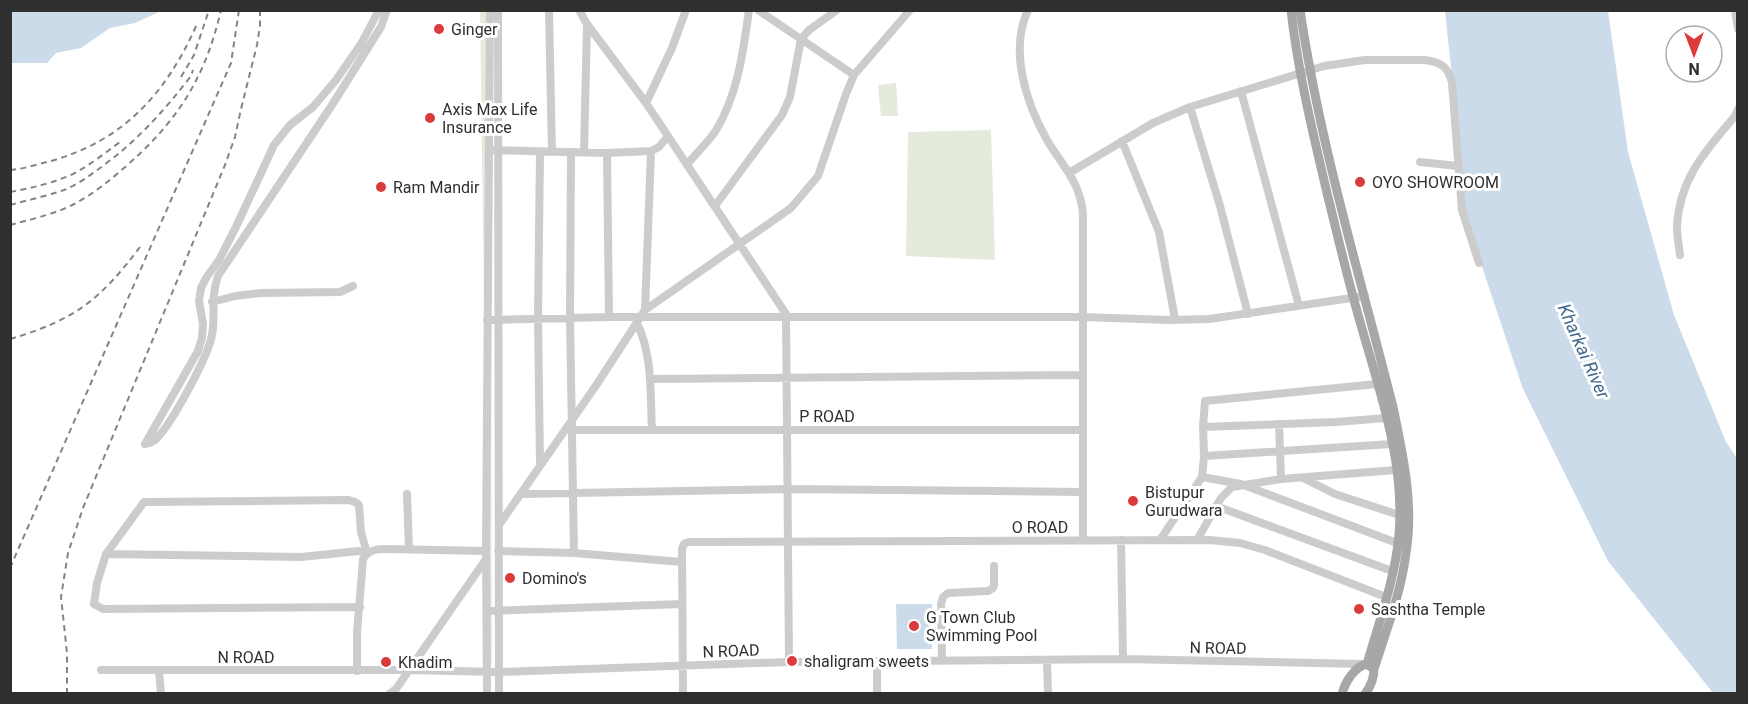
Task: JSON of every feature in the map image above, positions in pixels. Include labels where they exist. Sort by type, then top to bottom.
[{"type":"main road","points":[[1291,10],[1309,119],[1353,299],[1386,418],[1396,470],[1399,515],[1397,543],[1368,665],[1375,693]]},
{"type":"main road","points":[[1300,10],[1325,140],[1393,407],[1408,488],[1407,552],[1400,586],[1368,665],[1350,677],[1342,693]]},
{"type":"main road","points":[[1365,693],[1373,681]]},
{"type":"street","points":[[379,10],[361,44],[336,80],[313,107],[290,125],[274,145],[236,227],[201,288],[199,301],[202,331],[198,351],[145,444],[153,442],[163,432],[192,382],[207,349],[212,335],[212,302],[218,276],[332,105],[381,27],[387,10]]},
{"type":"street","points":[[490,10],[498,320],[499,693]]},
{"type":"street","points":[[487,693],[487,320],[498,10]]},
{"type":"street","points":[[549,10],[552,152]]},
{"type":"street","points":[[579,10],[646,103],[786,314],[789,663]]},
{"type":"street","points":[[646,103],[672,48],[686,10]]},
{"type":"street","points":[[687,164],[714,133],[727,108],[742,62],[749,10]]},
{"type":"street","points":[[758,10],[854,75]]},
{"type":"street","points":[[715,206],[782,115],[790,98],[801,39],[809,30],[837,10]]},
{"type":"street","points":[[498,527],[571,425],[641,316],[791,208],[818,176],[854,75],[910,10]]},
{"type":"street","points":[[1028,10],[1021,33],[1020,50],[1031,108],[1047,140],[1077,185],[1082,199],[1083,540]]},
{"type":"street","points":[[1735,10],[1737,29]]},
{"type":"street","points":[[584,153],[587,24]]},
{"type":"street","points":[[1069,173],[1153,123],[1190,107],[1241,91],[1324,66],[1365,60],[1434,61],[1449,72],[1452,83],[1462,210],[1479,263]]},
{"type":"street","points":[[1241,91],[1299,306]]},
{"type":"street","points":[[1190,107],[1220,206],[1248,314]]},
{"type":"street","points":[[1680,255],[1677,228],[1679,206],[1686,182],[1700,158],[1735,116],[1737,109]]},
{"type":"street","points":[[494,150],[584,153],[651,151],[659,147],[668,136]]},
{"type":"street","points":[[1122,141],[1159,232],[1175,320]]},
{"type":"street","points":[[651,151],[641,316],[650,379],[652,430]]},
{"type":"street","points":[[540,152],[538,318],[540,466]]},
{"type":"street","points":[[571,152],[570,317],[574,553]]},
{"type":"street","points":[[607,153],[609,317]]},
{"type":"street","points":[[1420,162],[1458,166]]},
{"type":"street","points":[[212,302],[260,293],[340,292],[352,286]]},
{"type":"street","points":[[487,320],[641,316],[1083,317],[1175,320],[1209,319],[1365,296]]},
{"type":"street","points":[[650,379],[1083,375]]},
{"type":"street","points":[[1160,540],[1202,477],[1205,401],[1377,384]]},
{"type":"street","points":[[1203,427],[1386,418]]},
{"type":"street","points":[[1279,424],[1281,479]]},
{"type":"street","name":"P ROAD","points":[[571,425],[652,430],[1083,430]]},
{"type":"street","points":[[1204,456],[1392,444]]},
{"type":"street","points":[[1197,540],[1216,506],[1226,491],[1232,487],[1281,479],[1396,470]]},
{"type":"street","points":[[1202,477],[1241,484],[1397,543]]},
{"type":"street","points":[[1302,477],[1335,494],[1399,515]]},
{"type":"street","points":[[521,494],[788,489],[1083,492]]},
{"type":"street","points":[[407,494],[409,549]]},
{"type":"street","points":[[357,671],[357,632],[360,607],[363,559],[367,553],[361,532],[359,505],[348,500],[144,502],[106,554],[97,583],[94,604],[103,609],[360,607]]},
{"type":"street","points":[[1216,506],[1392,571]]},
{"type":"street","points":[[1121,540],[1123,659]]},
{"type":"street","name":"O ROAD","points":[[682,562],[682,549],[684,544],[689,542],[1197,540],[1240,543],[1257,548],[1386,597]]},
{"type":"street","points":[[106,554],[301,557],[409,549],[486,555]]},
{"type":"street","points":[[498,551],[574,553],[682,562],[683,693]]},
{"type":"street","points":[[394,692],[486,555]]},
{"type":"street","points":[[942,661],[941,604],[943,597],[948,593],[988,591],[993,588],[994,566]]},
{"type":"street","points":[[487,611],[682,604]]},
{"type":"street","name":"N ROAD","points":[[101,670],[499,672],[789,663],[1123,659],[1368,665]]},
{"type":"street","points":[[1047,660],[1048,693]]},
{"type":"street","points":[[877,662],[877,693]]},
{"type":"street","points":[[159,670],[161,693]]},
{"type":"shaded area","points":[[480,11],[490,11],[492,664],[489,663]]},
{"type":"shaded area","points":[[896,83],[898,116],[881,116],[878,85]]},
{"type":"shaded area","points":[[991,130],[995,260],[906,256],[908,132]]},
{"type":"water","points":[[10,11],[161,11],[135,23],[110,28],[81,48],[56,53],[47,63],[11,63]]},
{"type":"water","name":"Kharkai River","points":[[1445,11],[1608,11],[1628,152],[1674,315],[1726,442],[1737,458],[1737,693],[1713,693],[1608,561],[1523,389],[1463,210]]},
{"type":"water","name":"G Town Club Swimming Pool","points":[[896,604],[932,604],[932,649],[897,649]]},
{"type":"railway","points":[[181,77],[194,55],[209,10]]},
{"type":"railway","points":[[10,225],[52,213],[89,196],[143,151],[174,116],[186,98],[207,57],[221,10]]},
{"type":"railway","points":[[10,568],[231,63],[239,10]]},
{"type":"railway","points":[[67,694],[67,653],[61,597],[68,553],[83,508],[235,137],[257,45],[260,10]]},
{"type":"railway","points":[[10,170],[26,168],[77,152],[122,126],[157,92],[185,49],[197,24]]},
{"type":"railway","points":[[10,205],[64,190],[100,168],[126,148],[160,114],[191,76],[193,70]]},
{"type":"railway","points":[[10,192],[42,185],[73,174],[120,142]]},
{"type":"railway","points":[[10,339],[52,324],[84,306],[112,281],[140,247]]},
{"type":"place","name":"Ginger","points":[[439,29]]},
{"type":"place","name":"Axis Max Life Insurance","points":[[430,118]]},
{"type":"place","name":"OYO SHOWROOM","points":[[1360,182]]},
{"type":"place","name":"Ram Mandir","points":[[381,187]]},
{"type":"place","name":"Bistupur Gurudwara","points":[[1133,501]]},
{"type":"place","name":"Domino's","points":[[510,578]]},
{"type":"place","name":"Sashtha Temple","points":[[1359,609]]},
{"type":"place","name":"G Town Club Swimming Pool","points":[[914,626]]},
{"type":"place","name":"shaligram sweets","points":[[792,661]]},
{"type":"place","name":"Khadim","points":[[386,662]]}]
